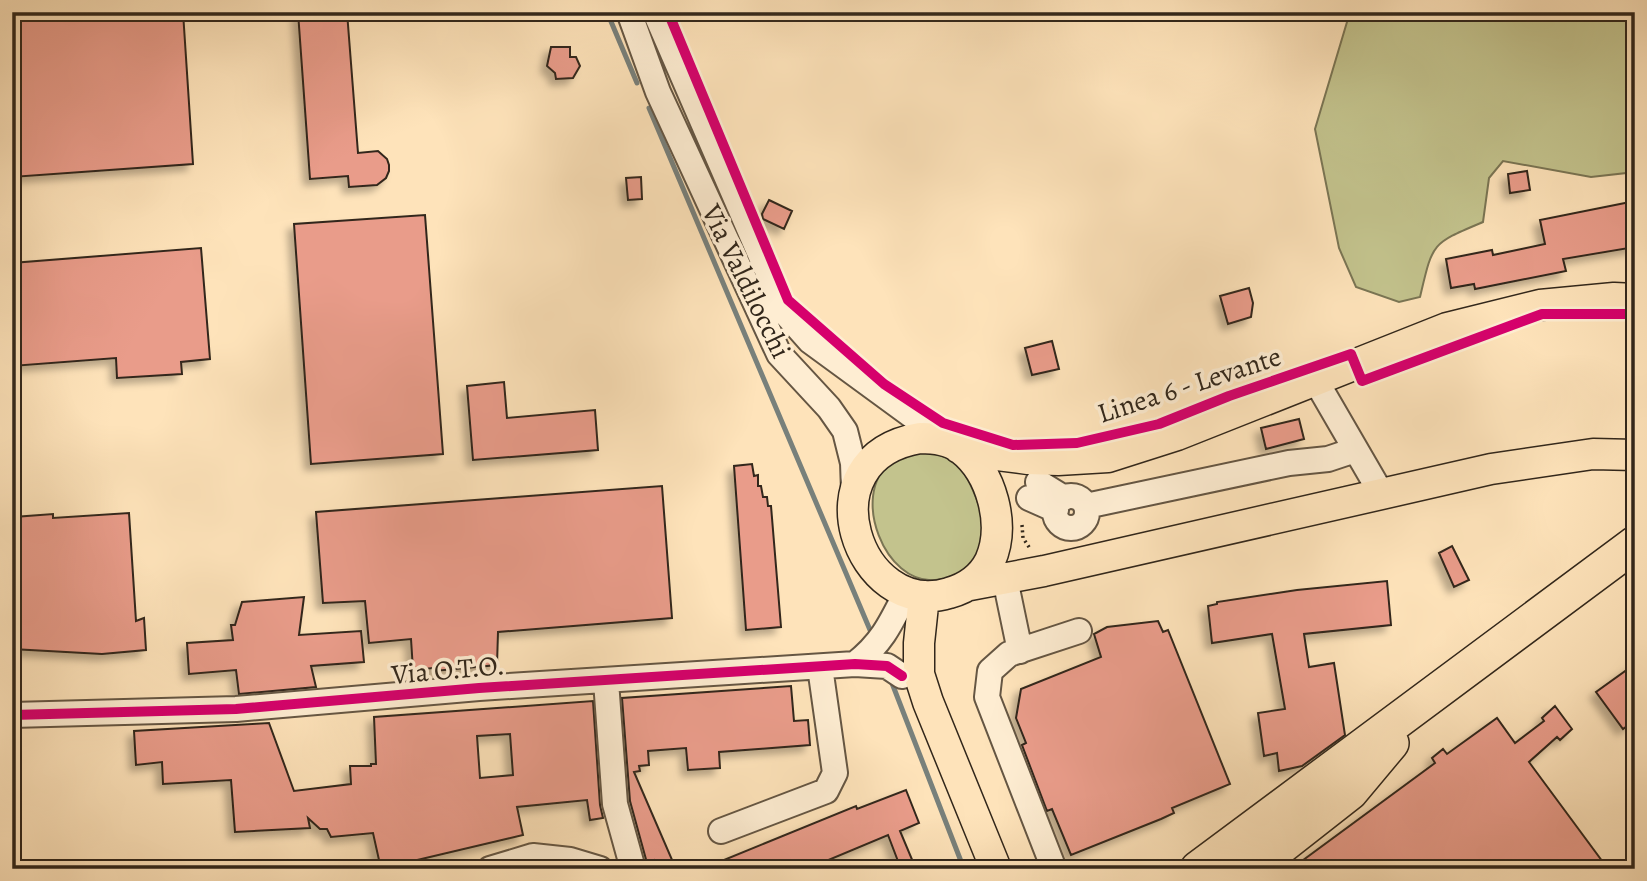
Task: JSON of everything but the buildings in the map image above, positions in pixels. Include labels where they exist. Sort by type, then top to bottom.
[{"type":"highway","points":[[1198,869],[1635,544]]},
{"type":"highway","points":[[1251,869],[1350,792],[1379,754],[1405,728],[1417,706]]},
{"type":"main road","points":[[1635,299],[1614,298],[1540,305],[1447,328],[1177,435],[1108,457],[1028,459],[973,452],[934,438],[920,438],[895,444],[881,452],[863,470],[854,491],[853,517],[858,541],[870,563],[886,580],[915,594],[940,596],[965,587],[1491,469],[1593,454],[1635,455]]},
{"type":"main road","points":[[919,643],[965,587],[987,566],[993,554],[997,524],[993,504],[985,482],[971,459],[954,445]]},
{"type":"main road","points":[[915,594],[919,674],[996,869]]},
{"type":"main road","points":[[902,676],[945,777],[967,797]]},
{"type":"street","name":"Via Valdilocchi","points":[[629,12],[657,92],[779,354],[830,408],[845,431],[853,463],[854,491]]},
{"type":"street","name":"Via Valdilocchi","points":[[655,12],[786,314],[810,341],[954,445]]},
{"type":"street","points":[[1315,382],[1381,492]]},
{"type":"street","points":[[1029,498],[1070,510],[1289,463],[1312,452],[1352,445]]},
{"type":"street","points":[[1070,510],[1092,545],[1096,558]]},
{"type":"street","points":[[1005,579],[1020,651]]},
{"type":"street","points":[[855,664],[872,651],[915,594]]},
{"type":"street","points":[[1054,869],[987,697],[990,671],[1009,654],[1079,631]]},
{"type":"street","name":"Via O.T.O.","points":[[12,715],[236,709],[479,688],[855,664],[887,666],[902,676]]},
{"type":"street","points":[[721,831],[826,791],[833,780],[835,773],[820,667]]},
{"type":"street","points":[[606,681],[615,804],[633,869]]},
{"type":"street","name":"Via O.T.O.","points":[[12,723],[43,713]]},
{"type":"street","points":[[490,869],[533,856],[570,860],[600,869]]},
{"type":"path","points":[[1029,498],[1023,538],[1044,571]]},
{"type":"green space","points":[[1350,12],[1635,12],[1635,172],[1591,177],[1503,161],[1489,178],[1483,222],[1453,235],[1437,247],[1428,265],[1420,297],[1399,302],[1356,287],[1339,248],[1315,129]]},
{"type":"green space","points":[[919,451],[943,456],[958,466],[974,491],[984,519],[985,536],[979,552],[964,570],[950,578],[917,578],[901,568],[888,554],[873,515],[873,495],[878,477],[893,461]]},
{"type":"waterway","points":[[607,12],[637,83]]},
{"type":"waterway","points":[[649,108],[873,637]]},
{"type":"waterway","points":[[890,678],[964,869]]},
{"type":"cycle path","name":"Linea 6 - Levante","points":[[668,12],[788,300],[884,384],[943,423],[1013,445],[1077,443],[1159,424],[1229,396],[1351,354],[1362,381],[1542,314],[1635,314]]},
{"type":"cycle path","points":[[12,715],[236,709],[479,688],[855,664],[887,666],[902,676]]}]
